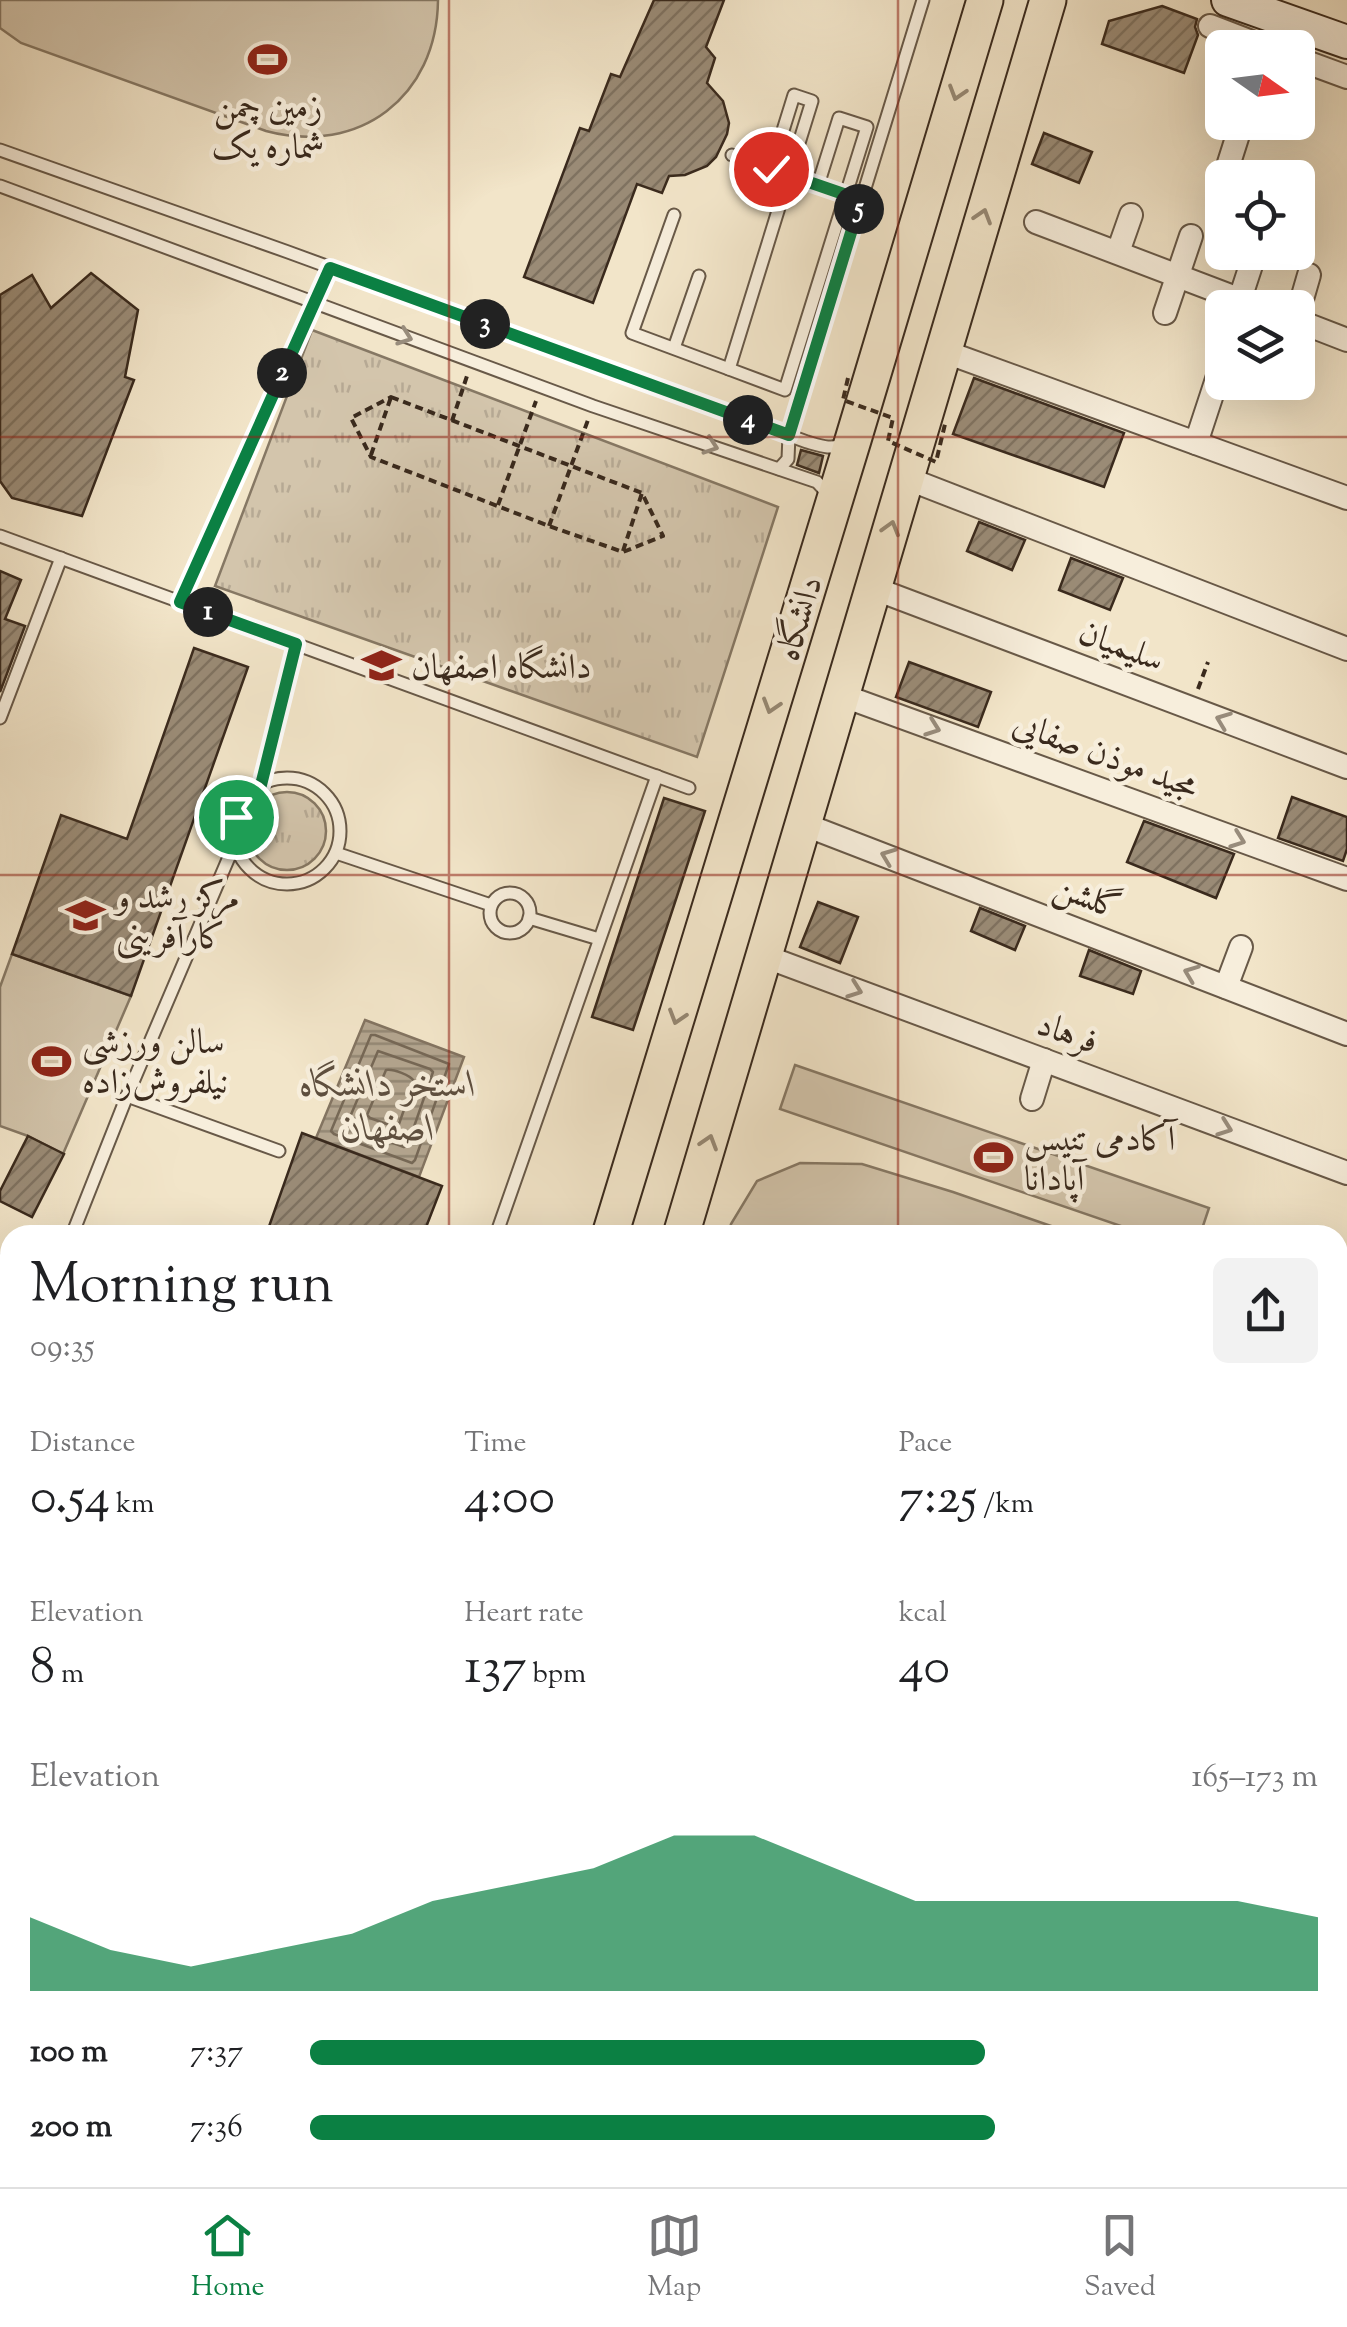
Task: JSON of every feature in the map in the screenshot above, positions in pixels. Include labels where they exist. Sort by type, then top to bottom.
[{"type":"main road","name":"دانشگاه","points":[[613,1225],[985,0]]},
{"type":"main road","name":"دانشگاه","points":[[684,1225],[1048,0]]},
{"type":"main road","points":[[1038,35],[1074,0]]},
{"type":"main road","points":[[1219,13],[1347,42]]},
{"type":"street","points":[[1219,13],[1243,30]]},
{"type":"street","points":[[1315,65],[1347,77]]},
{"type":"street","points":[[1118,252],[1131,216]]},
{"type":"street","points":[[1036,222],[1210,290]]},
{"type":"street","points":[[1165,313],[1191,236]]},
{"type":"street","points":[[1305,290],[1309,275]]},
{"type":"street","points":[[1315,328],[1347,340]]},
{"type":"street","points":[[944,350],[1347,498]]},
{"type":"street","points":[[1196,442],[1210,400]]},
{"type":"street","points":[[906,478],[1347,649]]},
{"type":"street","name":"سلیمیان","points":[[873,588],[1347,767]]},
{"type":"street","name":"مجید موذن صفایی","points":[[841,695],[1347,879]]},
{"type":"street","name":"گلشن","points":[[803,824],[1347,1034]]},
{"type":"street","points":[[1226,987],[1241,946]]},
{"type":"street","name":"فرهاد","points":[[764,956],[1347,1173]]},
{"type":"street","points":[[1032,1099],[1044,1060]]},
{"type":"lane","points":[[778,470],[788,460],[789,435],[923,0]]},
{"type":"lane","points":[[729,369],[812,101],[794,95],[771,169]]},
{"type":"lane","points":[[674,215],[632,332],[785,390],[866,127],[839,118],[818,185]]},
{"type":"lane","points":[[0,150],[826,448],[853,440]]},
{"type":"lane","points":[[732,155],[861,200]]},
{"type":"lane","points":[[0,186],[593,406],[816,482],[828,492],[832,505]]},
{"type":"lane","points":[[180,602],[330,268]]},
{"type":"lane","points":[[674,348],[699,276]]},
{"type":"lane","points":[[0,536],[689,788]]},
{"type":"lane","points":[[0,718],[61,558]]},
{"type":"lane","points":[[261,785],[296,644]]},
{"type":"lane","points":[[499,1225],[657,776]]},
{"type":"lane","points":[[76,1225],[235,843],[239,809],[261,785],[289,778],[308,782],[324,792],[339,820],[336,853],[326,867],[304,882],[268,882],[243,861],[235,843]]},
{"type":"lane","points":[[336,853],[491,905]]},
{"type":"lane","points":[[515,893],[529,906],[529,918],[519,931],[505,932],[491,921],[491,905],[500,895],[515,893]]},
{"type":"lane","points":[[529,918],[599,939]]},
{"type":"lane","points":[[127,1096],[279,1151]]},
{"type":"path","points":[[452,421],[472,362]]},
{"type":"path","points":[[848,378],[844,400],[893,418],[888,442],[936,462],[945,424]]},
{"type":"path","points":[[498,506],[542,387]]},
{"type":"path","points":[[371,457],[391,398]]},
{"type":"path","points":[[391,398],[452,421],[642,494],[662,536],[623,552],[550,526],[371,457],[351,418],[391,398]]},
{"type":"path","points":[[550,526],[593,406]]},
{"type":"path","points":[[623,552],[642,494]]},
{"type":"path","points":[[1191,708],[1208,662]]},
{"type":"green space","name":"زمین چمن شماره یک","points":[[0,0],[438,0],[434,35],[424,65],[408,91],[387,111],[361,126],[332,135],[300,137],[266,131],[21,43],[0,28]]},
{"type":"green space","points":[[312,330],[778,507],[697,757],[215,586]]},
{"type":"green space","points":[[287,792],[315,803],[326,831],[315,859],[287,870],[259,859],[248,831],[259,803]]},
{"type":"green space","name":"سالن ورزشی نیلفروش‌زاده","points":[[12,954],[131,996],[63,1154],[0,1126],[0,987]]},
{"type":"green space","name":"آکادمی تنیس آپادانا","points":[[795,1065],[1209,1208],[1203,1225],[1118,1225],[780,1109]]},
{"type":"green space","points":[[800,1163],[862,1164],[1048,1225],[731,1225],[757,1181]]},
{"type":"water","name":"استخر دانشگاه اصفهان","points":[[365,1020],[464,1057],[419,1177],[316,1138]]},
{"type":"building","points":[[654,0],[724,0],[706,47],[715,58],[707,83],[723,101],[729,123],[727,134],[707,166],[685,175],[669,176],[662,193],[637,184],[593,303],[524,277],[580,128],[589,131],[611,74],[620,77]]},
{"type":"building","points":[[1162,6],[1197,19],[1198,35],[1184,73],[1102,44],[1109,21]]},
{"type":"building","points":[[1044,133],[1092,152],[1079,183],[1032,164]]},
{"type":"building","points":[[91,273],[138,310],[125,377],[134,380],[82,516],[12,498],[0,481],[0,295],[32,275],[51,308]]},
{"type":"building","points":[[974,378],[1124,433],[1104,487],[953,434]]},
{"type":"building","points":[[801,450],[823,456],[819,473],[797,465]]},
{"type":"building","points":[[979,522],[1025,540],[1012,570],[967,551]]},
{"type":"building","points":[[1071,558],[1123,578],[1110,610],[1059,590]]},
{"type":"building","points":[[0,571],[21,580],[5,619],[25,626],[0,692]]},
{"type":"building","points":[[194,648],[248,667],[131,996],[12,954],[61,815],[127,839]]},
{"type":"building","points":[[909,662],[991,692],[978,727],[896,697]]},
{"type":"building","points":[[1292,797],[1347,817],[1343,861],[1278,838]]},
{"type":"building","points":[[664,798],[705,811],[633,1030],[592,1017]]},
{"type":"building","points":[[1144,821],[1234,854],[1216,898],[1127,862]]},
{"type":"building","points":[[818,902],[858,917],[840,963],[800,947]]},
{"type":"building","points":[[980,908],[1025,926],[1015,950],[971,931]]},
{"type":"building","points":[[1089,950],[1141,971],[1133,994],[1080,976]]},
{"type":"building","points":[[302,1133],[442,1186],[427,1225],[270,1225]]},
{"type":"building","points":[[28,1136],[64,1154],[32,1217],[0,1201],[0,1191]]},
{"type":"place","name":"زمین چمن شماره یک","points":[[268,59]]},
{"type":"place","name":"دانشگاه اصفهان","points":[[381,666]]},
{"type":"place","name":"مرکز رشد و کارآفرینی","points":[[86,916]]},
{"type":"place","name":"سالن ورزشی نیلفروش‌زاده","points":[[52,1061]]},
{"type":"place","name":"آکادمی تنیس آپادانا","points":[[994,1158]]},
{"type":"route","points":[[236,817],[243,802],[261,785],[296,644],[180,602],[330,268],[789,435],[861,200],[771,169]]}]
